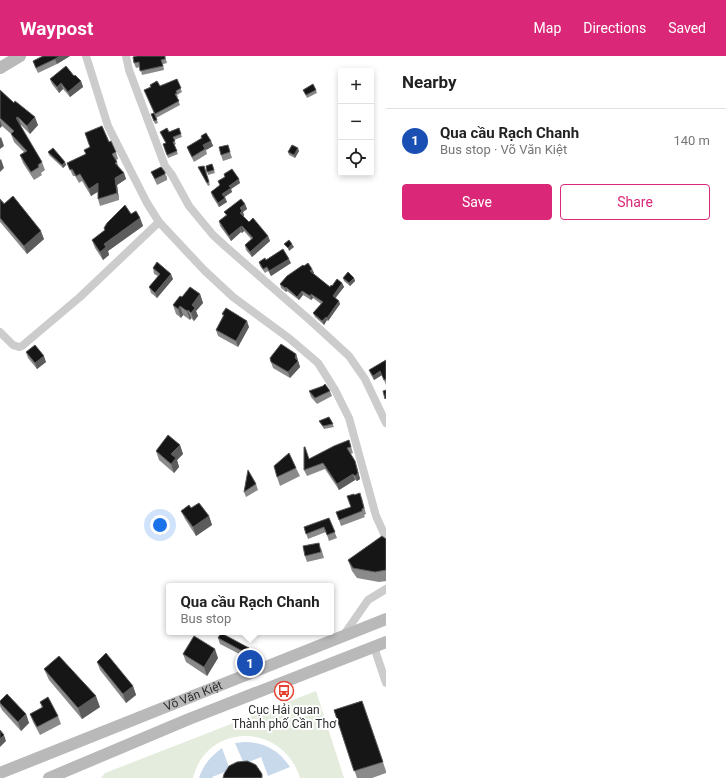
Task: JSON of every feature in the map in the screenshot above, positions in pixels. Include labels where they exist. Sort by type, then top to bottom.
[{"type":"main road","points":[[0,68],[20,56]]},
{"type":"main road","name":"Võ Văn Kiệt","points":[[0,773],[386,619]]},
{"type":"main road","name":"Võ Văn Kiệt","points":[[49,778],[189,719],[386,642]]},
{"type":"street","points":[[86,56],[108,126],[147,203],[159,222],[204,270],[233,297],[290,339],[318,363],[335,390],[349,418],[376,516],[386,538]]},
{"type":"street","points":[[126,56],[129,70],[160,155],[189,206],[213,235],[349,356],[365,379],[386,423]]},
{"type":"street","points":[[0,332],[13,345],[18,347],[22,346],[80,297],[159,222]]},
{"type":"street","points":[[342,636],[368,600],[386,589]]},
{"type":"street","points":[[386,647],[374,647],[386,683]]},
{"type":"green space","points":[[316,691],[344,778],[300,778],[291,760],[278,746],[262,739],[245,736],[229,739],[213,746],[201,760],[193,778],[101,778],[105,773]]},
{"type":"water","points":[[244,742],[264,745],[270,748],[281,756],[290,767],[268,776],[261,757],[244,764],[235,743]]},
{"type":"water","points":[[222,748],[230,770],[212,777],[213,778],[199,778],[208,761]]},
{"type":"building","points":[[43,56],[60,56],[36,68],[33,61]]},
{"type":"building","points":[[165,56],[165,59],[161,60],[163,66],[140,71],[139,62],[134,63],[133,57]]},
{"type":"building","points":[[66,66],[74,76],[75,75],[81,81],[68,92],[61,83],[57,87],[50,79]]},
{"type":"building","points":[[177,79],[181,88],[176,91],[177,93],[175,94],[179,101],[155,114],[144,90],[151,87],[150,85],[157,81],[160,86]]},
{"type":"building","points":[[313,84],[316,90],[306,95],[303,90]]},
{"type":"building","points":[[0,90],[14,103],[15,101],[35,117],[27,126],[18,117],[16,118],[42,162],[38,165],[39,167],[31,172],[20,155],[27,151],[11,134],[14,131],[0,118]]},
{"type":"building","points":[[154,113],[157,120],[154,121],[151,114]]},
{"type":"building","points":[[102,126],[109,142],[111,141],[116,152],[112,154],[117,162],[115,163],[124,173],[115,178],[117,193],[98,199],[98,183],[89,189],[80,174],[76,176],[72,169],[70,170],[67,163],[86,154],[84,150],[90,147],[85,133]]},
{"type":"building","points":[[167,128],[169,132],[179,128],[181,134],[173,137],[175,141],[173,142],[177,151],[167,155],[163,144],[166,143],[160,132]]},
{"type":"building","points":[[206,133],[211,141],[203,145],[205,149],[192,157],[187,147],[202,138],[201,136]]},
{"type":"building","points":[[228,145],[230,152],[221,155],[219,147]]},
{"type":"building","points":[[292,145],[298,148],[294,155],[288,152]]},
{"type":"building","points":[[53,148],[65,162],[62,165],[48,152]]},
{"type":"building","points":[[212,164],[214,170],[207,172],[206,166]]},
{"type":"building","points":[[204,166],[209,182],[207,183],[198,167]]},
{"type":"building","points":[[161,167],[165,174],[155,179],[151,172]]},
{"type":"building","points":[[232,169],[239,179],[229,186],[231,188],[222,194],[225,198],[218,203],[211,192],[220,185],[218,181],[225,177],[224,174]]},
{"type":"building","points":[[13,196],[41,231],[24,246],[0,218],[0,199],[4,204]]},
{"type":"building","points":[[241,199],[245,204],[240,208],[242,211],[240,213],[249,222],[253,218],[268,236],[250,252],[245,245],[253,238],[242,226],[229,236],[219,221],[227,215],[224,212]]},
{"type":"building","points":[[125,205],[131,214],[136,211],[140,218],[104,244],[106,247],[100,252],[92,240],[105,230],[104,228],[107,223]]},
{"type":"building","points":[[289,240],[292,244],[288,248],[284,244]]},
{"type":"building","points":[[283,249],[289,259],[269,271],[267,267],[263,269],[259,262],[265,258],[266,260]]},
{"type":"building","points":[[157,262],[171,274],[155,293],[149,287],[160,274],[153,268]]},
{"type":"building","points":[[308,263],[312,269],[310,271],[330,287],[337,279],[342,283],[333,296],[339,301],[327,318],[326,317],[322,321],[313,313],[323,302],[311,294],[310,296],[302,291],[297,297],[286,287],[285,288],[280,284],[287,276]]},
{"type":"building","points":[[348,272],[354,278],[349,283],[343,278]]},
{"type":"building","points":[[190,287],[200,294],[192,305],[195,308],[191,313],[180,306],[178,309],[173,305]]},
{"type":"building","points":[[226,308],[247,321],[236,341],[216,330]]},
{"type":"building","points":[[281,344],[296,354],[295,358],[298,361],[288,372],[271,362],[270,358]]},
{"type":"building","points":[[35,345],[44,356],[35,363],[26,352]]},
{"type":"building","points":[[386,360],[386,379],[384,380],[380,371],[373,376],[369,370]]},
{"type":"building","points":[[325,384],[330,391],[315,398],[309,391],[323,386]]},
{"type":"building","points":[[386,390],[386,398],[385,399],[383,391]]},
{"type":"building","points":[[329,417],[333,424],[323,426],[319,421]]},
{"type":"building","points":[[168,435],[180,445],[171,454],[176,458],[171,464],[156,451]]},
{"type":"building","points":[[349,440],[351,447],[347,448],[355,461],[358,473],[355,476],[353,474],[337,484],[323,463],[304,470],[304,447],[309,459]]},
{"type":"building","points":[[289,453],[296,468],[277,477],[274,466]]},
{"type":"building","points":[[248,470],[256,484],[244,492]]},
{"type":"building","points":[[360,493],[364,508],[362,511],[339,520],[336,512],[351,507],[347,496]]},
{"type":"building","points":[[199,503],[209,516],[193,527],[181,511],[189,505],[191,508]]},
{"type":"building","points":[[329,518],[335,532],[327,535],[324,527],[306,534],[304,527]]},
{"type":"building","points":[[382,536],[386,539],[386,570],[375,572],[353,568],[348,560]]},
{"type":"building","points":[[319,543],[321,552],[305,556],[303,546]]},
{"type":"building","points":[[220,635],[225,635],[249,648],[246,653],[218,638]]},
{"type":"building","points":[[194,636],[215,649],[204,667],[183,654]]},
{"type":"building","points":[[106,653],[133,686],[123,694],[97,662]]},
{"type":"building","points":[[59,656],[96,696],[78,708],[44,669]]},
{"type":"building","points":[[7,694],[26,714],[18,722],[0,703],[0,701]]},
{"type":"building","points":[[48,697],[58,716],[37,727],[30,714],[43,707],[40,702]]},
{"type":"building","points":[[362,701],[383,762],[354,771],[334,710]]},
{"type":"building","points":[[0,730],[4,735],[0,739]]},
{"type":"building","points":[[247,761],[256,765],[262,774],[262,778],[223,778],[229,766],[237,762]]},
{"type":"place","name":"Qua cầu Rạch Chanh","points":[[250,663]]},
{"type":"place","name":"Cục Hải quan Thành phố Cần Thơ","points":[[284,691]]}]
